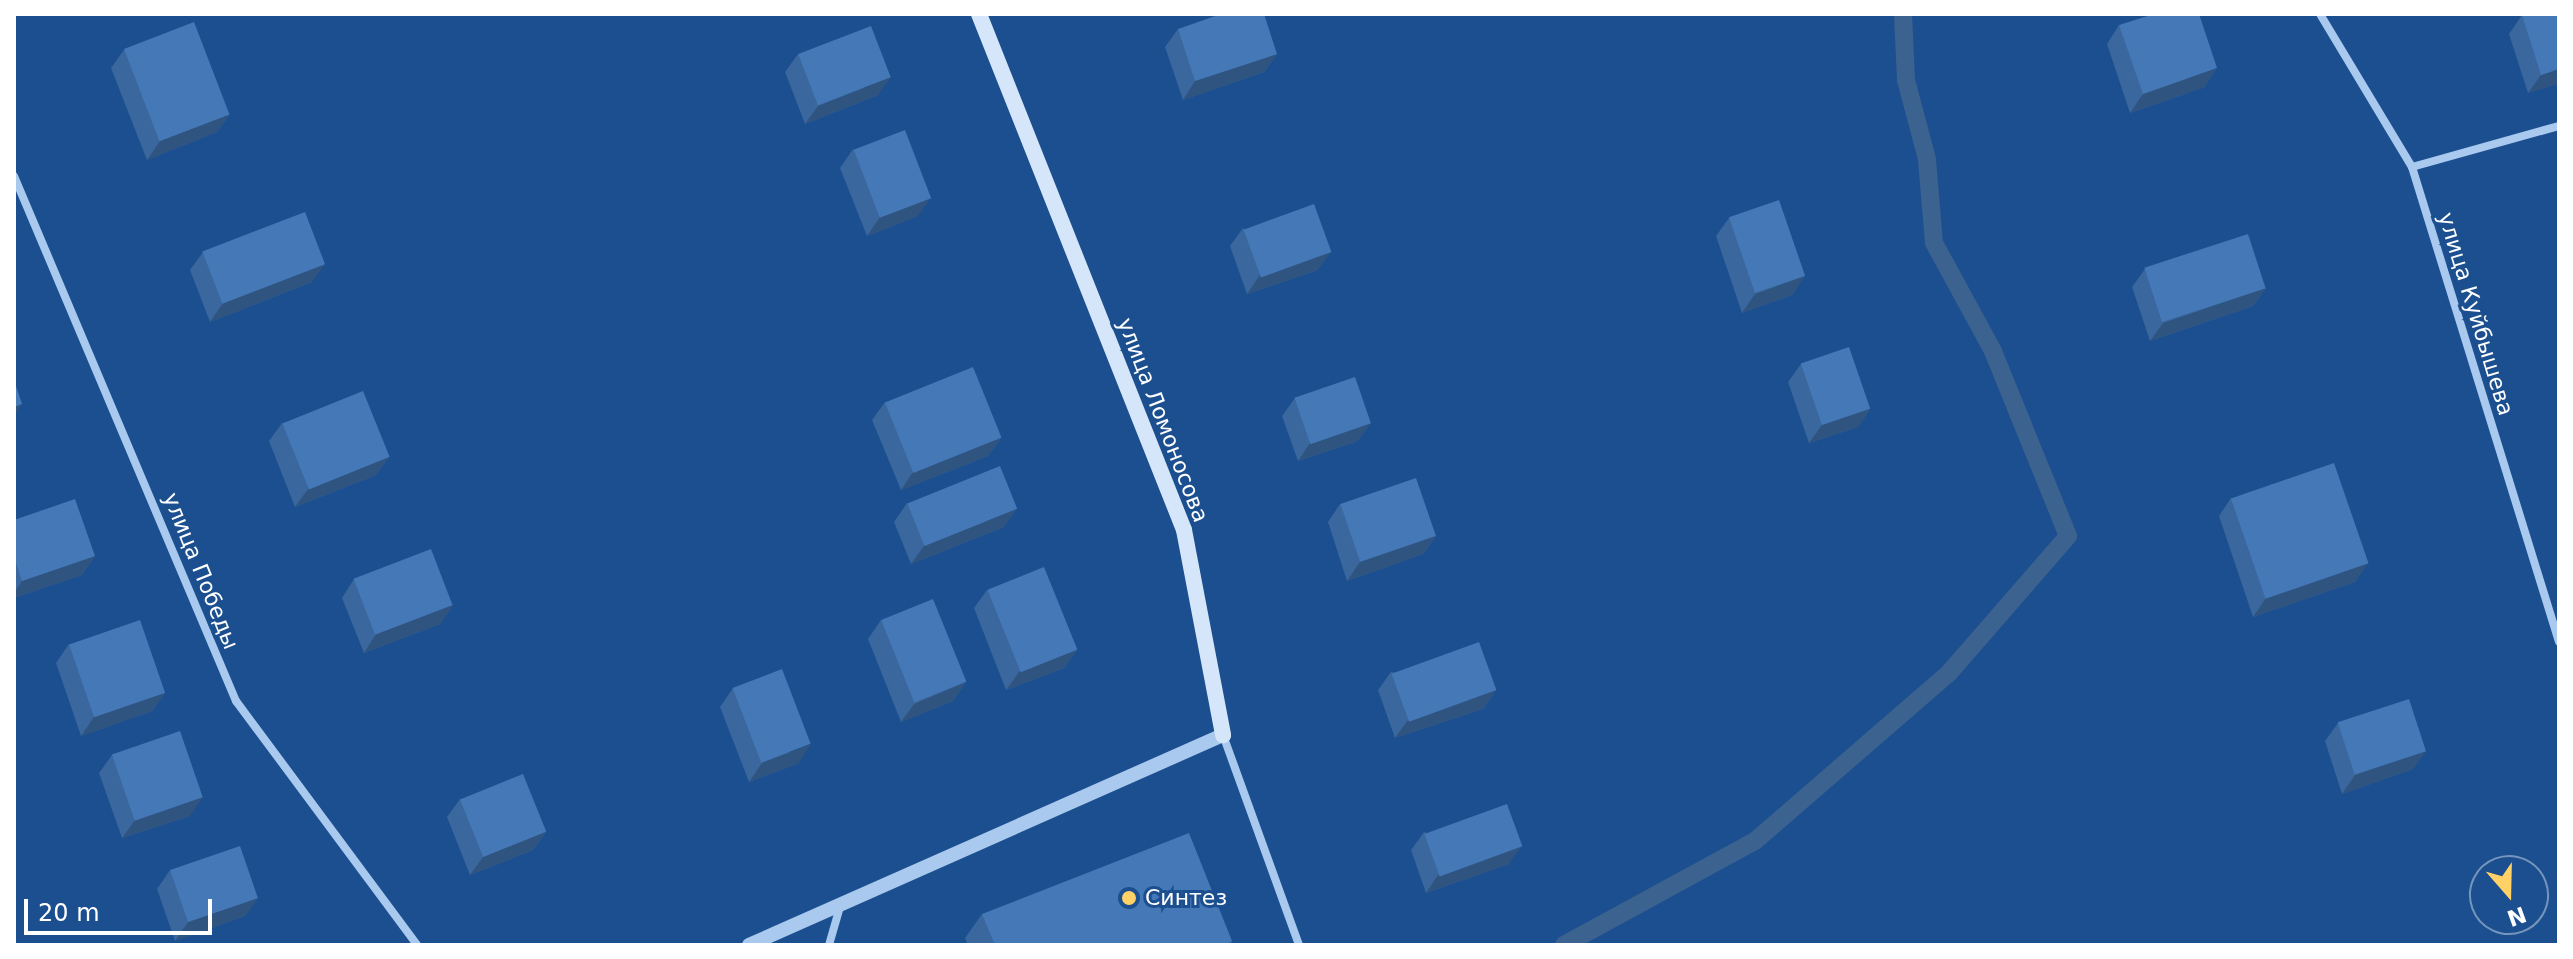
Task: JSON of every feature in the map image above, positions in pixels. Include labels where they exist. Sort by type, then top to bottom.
[{"type":"main road","name":"улица Ломоносова","points":[[979,14],[1184,530],[1223,735]]},
{"type":"street","name":"улица Куйбышева","points":[[2320,14],[2412,167],[2559,642]]},
{"type":"street","points":[[2412,167],[2559,126]]},
{"type":"street","name":"улица Победы","points":[[14,176],[236,701],[417,945]]},
{"type":"street","points":[[749,945],[1223,735]]},
{"type":"street","name":"улица Ломоносова","points":[[1223,735],[1299,945]]},
{"type":"street","points":[[829,945],[840,907]]},
{"type":"building","points":[[1221,14],[1264,14],[1277,54],[1195,81],[1178,29]]},
{"type":"building","points":[[2154,14],[2199,14],[2217,68],[2143,94],[2119,25]]},
{"type":"building","points":[[2559,14],[2559,69],[2541,75],[2522,15]]},
{"type":"building","points":[[194,22],[229,114],[159,141],[124,49]]},
{"type":"building","points":[[871,26],[891,77],[818,105],[798,54]]},
{"type":"building","points":[[905,130],[931,198],[880,218],[854,150]]},
{"type":"building","points":[[1779,200],[1805,276],[1755,293],[1729,217]]},
{"type":"building","points":[[1314,204],[1331,252],[1261,278],[1244,230]]},
{"type":"building","points":[[305,212],[325,264],[222,304],[202,251]]},
{"type":"building","points":[[2248,234],[2266,288],[2162,322],[2144,268]]},
{"type":"building","points":[[1849,347],[1870,408],[1822,425],[1801,364]]},
{"type":"building","points":[[973,367],[1001,437],[913,473],[885,403]]},
{"type":"building","points":[[1355,377],[1371,423],[1310,444],[1294,398]]},
{"type":"building","points":[[14,380],[22,404],[14,407]]},
{"type":"building","points":[[363,391],[390,457],[309,489],[282,424]]},
{"type":"building","points":[[2334,463],[2369,563],[2265,599],[2231,498]]},
{"type":"building","points":[[1000,466],[1017,509],[925,546],[907,503]]},
{"type":"building","points":[[1416,478],[1436,536],[1360,562],[1340,504]]},
{"type":"building","points":[[75,499],[95,556],[22,581],[14,557],[14,520]]},
{"type":"building","points":[[431,549],[453,605],[375,635],[354,579]]},
{"type":"building","points":[[1044,567],[1077,650],[1021,672],[987,590]]},
{"type":"building","points":[[933,599],[966,682],[914,702],[881,620]]},
{"type":"building","points":[[140,620],[165,693],[94,717],[69,644]]},
{"type":"building","points":[[1479,642],[1496,690],[1409,722],[1392,674]]},
{"type":"building","points":[[782,669],[811,744],[761,763],[733,688]]},
{"type":"building","points":[[2409,699],[2426,751],[2355,774],[2338,722]]},
{"type":"building","points":[[180,731],[203,797],[135,821],[112,754]]},
{"type":"building","points":[[523,774],[546,831],[483,857],[460,799]]},
{"type":"building","points":[[1507,804],[1522,846],[1440,876],[1424,834]]},
{"type":"building","name":"Синтез","points":[[1189,833],[1232,941],[1223,945],[995,945],[982,914]]},
{"type":"building","points":[[240,846],[258,898],[188,922],[170,870]]},
{"type":"waterway","points":[[1564,945],[1755,841],[1949,673],[2068,536],[1993,351],[1934,243],[1927,159],[1906,80],[1903,14]]},
{"type":"place","name":"Синтез","points":[[1129,898]]}]
